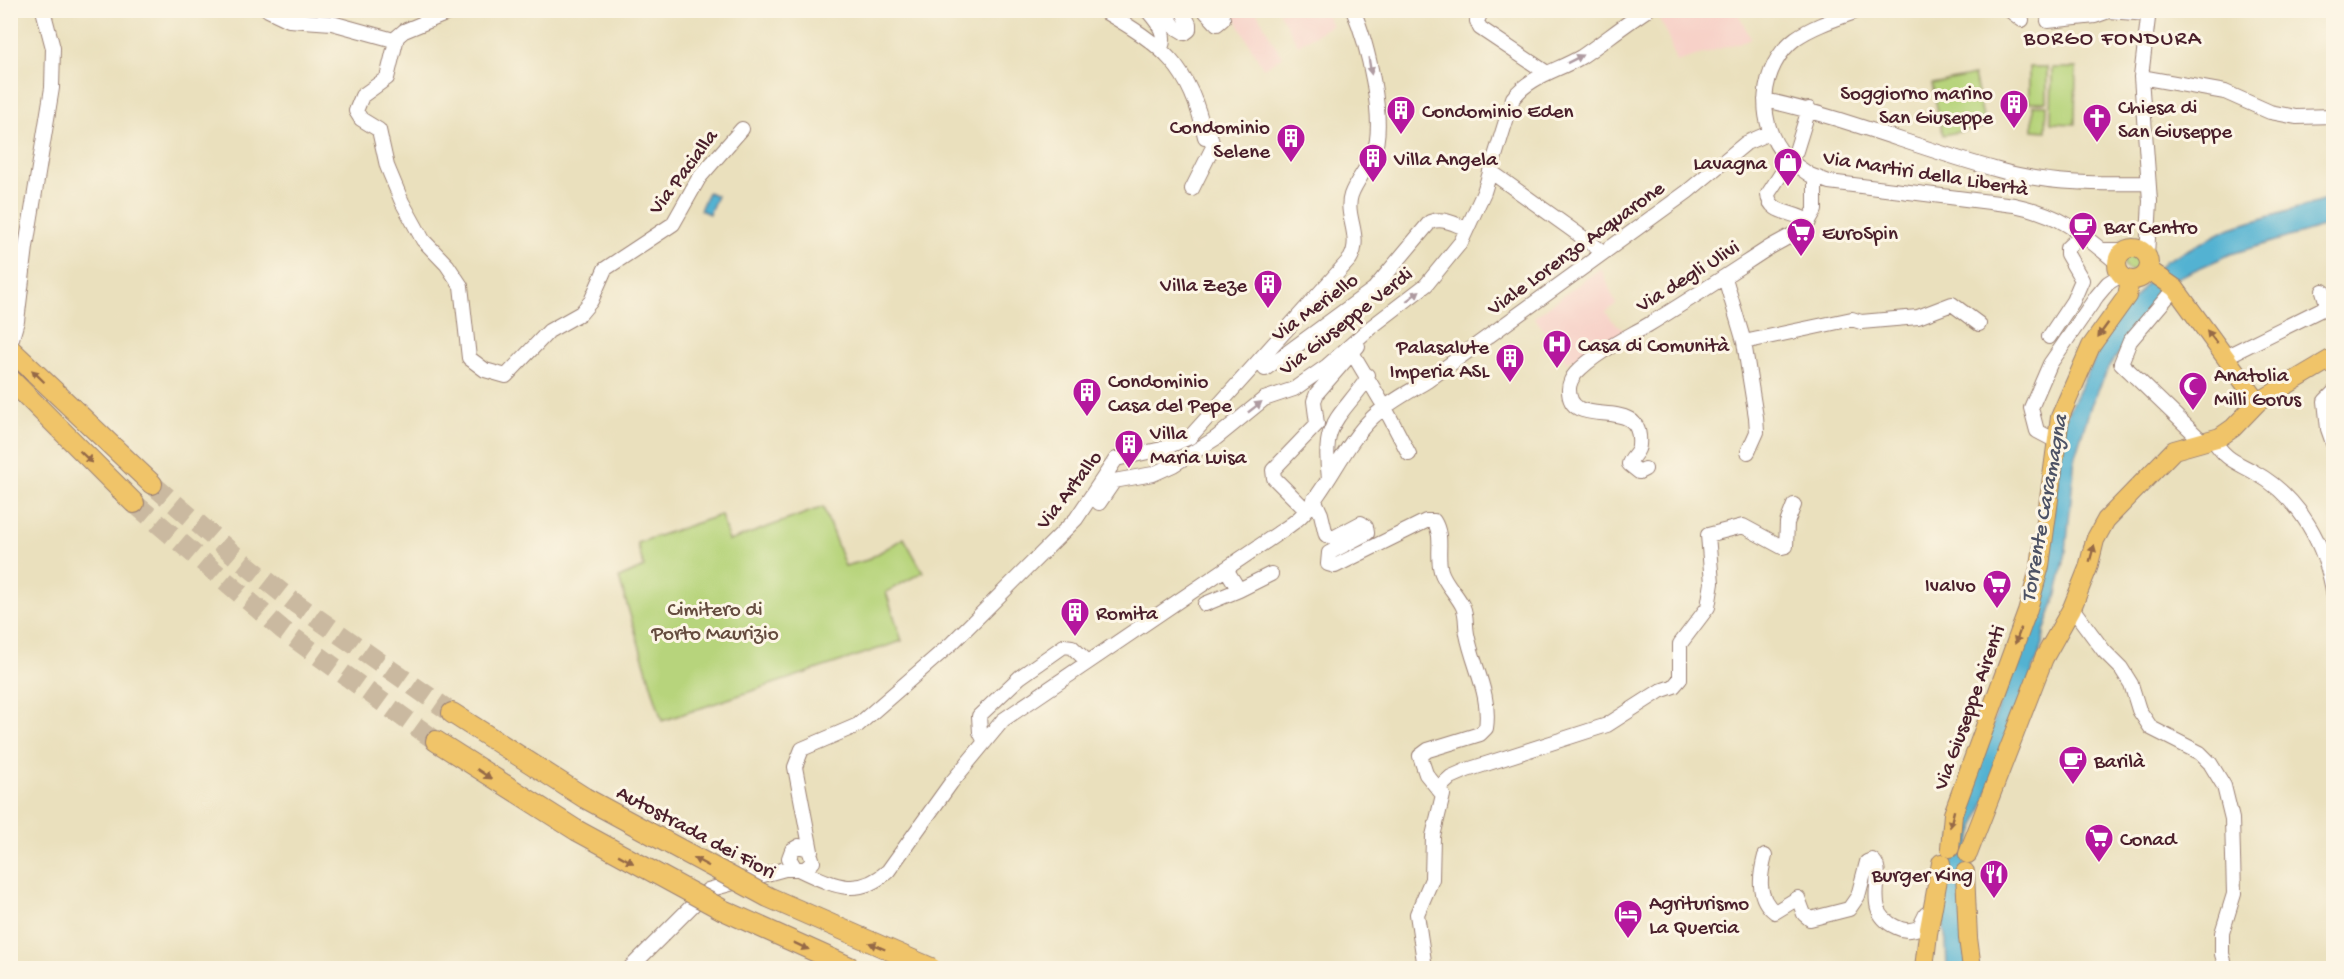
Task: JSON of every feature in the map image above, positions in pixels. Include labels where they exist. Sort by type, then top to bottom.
[{"type":"highway","points":[[10,347],[65,403],[152,484]]},
{"type":"highway","points":[[10,380],[134,504]]},
{"type":"highway","name":"Autostrada dei Fiori","points":[[452,713],[585,798],[759,892],[931,969]]},
{"type":"highway","points":[[436,741],[497,783],[576,830],[723,910],[852,969]]},
{"type":"main road","points":[[2136,261],[2175,288],[2227,356],[2258,402]]},
{"type":"main road","name":"Via Giuseppe Airenti","points":[[1924,969],[1931,913],[1952,865],[1953,814],[2027,612],[2040,566],[2060,417],[2091,346],[2127,296],[2136,261]]},
{"type":"main road","points":[[1972,969],[1968,938],[1952,865],[2005,755],[2044,658],[2072,608],[2096,540],[2106,520],[2164,458],[2181,446],[2207,440],[2233,428],[2258,402],[2334,357]]},
{"type":"street","points":[[10,347],[18,321],[26,247],[52,88],[53,48],[43,10]]},
{"type":"street","points":[[268,10],[289,20],[332,23],[390,39]]},
{"type":"street","name":"Via Pacialla","points":[[455,10],[404,31],[397,38],[387,78],[362,96],[357,111],[361,119],[380,130],[387,166],[402,201],[423,240],[447,265],[461,286],[469,358],[500,376],[512,372],[549,331],[581,313],[591,301],[605,268],[673,224],[699,177],[742,129]]},
{"type":"street","points":[[1102,10],[1161,48],[1177,66],[1190,87],[1209,129],[1213,147],[1192,189]]},
{"type":"street","points":[[1147,10],[1162,33],[1164,42],[1161,48]]},
{"type":"street","points":[[1162,10],[1176,27],[1185,33],[1189,30],[1189,24],[1182,10]]},
{"type":"street","points":[[1204,10],[1217,24],[1223,19],[1220,10]]},
{"type":"street","name":"Via Artallo","points":[[812,854],[795,767],[802,749],[858,725],[878,710],[952,643],[1056,542],[1084,510],[1109,466],[1116,459],[1162,449],[1190,437],[1354,253],[1356,239],[1351,196],[1374,154],[1378,126],[1365,38],[1353,10]]},
{"type":"street","points":[[1482,10],[1477,25],[1488,36],[1547,73]]},
{"type":"street","name":"Via Giuseppe Verdi","points":[[1056,542],[1076,529],[1114,481],[1153,474],[1173,465],[1216,438],[1264,399],[1294,388],[1319,372],[1380,320],[1426,285],[1438,273],[1467,229],[1484,192],[1513,98],[1523,87],[1577,59],[1647,10]]},
{"type":"street","name":"Via Martiri della Libertà","points":[[1860,10],[1795,39],[1773,67],[1767,83],[1765,100],[1769,133],[1790,161],[1815,177],[1843,184],[2022,207],[2059,219],[2102,250],[2136,261]]},
{"type":"street","points":[[2009,10],[2022,20]]},
{"type":"street","points":[[2048,21],[2095,16],[2109,10],[2149,12],[2141,77],[2148,183],[2136,261],[2108,283],[2097,296],[2050,364],[2031,408],[2037,431],[2056,441]]},
{"type":"street","points":[[2141,77],[2224,92],[2270,112],[2296,117],[2334,116]]},
{"type":"street","points":[[1765,100],[1809,109],[1838,121],[1999,171],[2076,184],[2148,183]]},
{"type":"street","points":[[1809,109],[1796,151],[1768,194],[1770,205],[1800,215],[1809,222],[1815,210],[1815,177]]},
{"type":"street","points":[[1201,114],[1205,137]]},
{"type":"street","name":"Viale Lorenzo Acquarone","points":[[1337,451],[1383,404],[1427,381],[1687,192],[1746,143],[1769,133]]},
{"type":"street","points":[[1490,171],[1603,252]]},
{"type":"street","name":"Via Meriello","points":[[1265,369],[1374,289],[1430,222],[1449,222],[1467,229]]},
{"type":"street","name":"Via degli Ulivi","points":[[1645,469],[1639,472],[1629,464],[1640,442],[1635,427],[1623,415],[1610,412],[1584,413],[1579,410],[1570,398],[1568,387],[1572,379],[1607,350],[1725,278],[1809,222]]},
{"type":"street","points":[[2049,337],[2073,301],[2082,280],[2067,254],[2067,248],[2082,234]]},
{"type":"street","points":[[1725,278],[1744,342],[1757,425],[1756,435],[1749,452]]},
{"type":"street","points":[[2175,288],[2130,341],[2121,363],[2234,464],[2255,472],[2306,519],[2323,548],[2334,596]]},
{"type":"street","points":[[2227,356],[2322,309],[2326,304],[2323,291]]},
{"type":"street","points":[[1744,342],[1852,319],[1861,322],[1918,317],[1952,304],[1979,324]]},
{"type":"street","points":[[1380,320],[1377,327],[1317,393],[1314,401],[1317,424],[1272,473],[1321,514],[1326,535],[1333,538],[1361,522],[1366,527],[1367,533],[1359,539],[1329,553],[1328,564],[1335,567],[1426,521],[1434,521],[1440,539],[1441,570],[1458,596],[1466,616],[1466,631],[1482,679],[1488,717],[1486,728],[1480,734],[1423,752],[1420,762],[1426,774],[1440,787],[1443,795],[1433,836],[1432,879],[1417,914],[1425,969]]},
{"type":"street","points":[[1353,354],[1367,375],[1409,454]]},
{"type":"street","points":[[795,861],[828,884],[850,888],[868,886],[888,871],[985,742],[1010,714],[1277,534],[1310,505],[1329,478],[1337,451],[1331,428],[1365,382],[1367,375]]},
{"type":"street","points":[[2334,392],[2325,401],[2334,446]]},
{"type":"street","points":[[1440,787],[1451,777],[1467,770],[1607,725],[1660,691],[1674,686],[1680,679],[1680,644],[1705,612],[1712,594],[1708,536],[1743,526],[1782,548],[1786,546],[1787,523],[1794,505]]},
{"type":"street","points":[[1226,569],[1239,590]]},
{"type":"street","points":[[1205,604],[1271,574]]},
{"type":"street","points":[[2072,608],[2103,651],[2121,668],[2131,684],[2139,710],[2151,728],[2200,753],[2210,763],[2224,786],[2232,819],[2234,894],[2222,933],[2222,954],[2226,969]]},
{"type":"street","points":[[985,742],[980,732],[979,716],[1020,677],[1064,646],[1072,647],[1088,662]]},
{"type":"street","name":"Via Artallo","points":[[795,861],[804,816]]},
{"type":"street","points":[[630,969],[708,890],[773,873],[795,861],[806,847],[824,872],[838,885]]},
{"type":"street","points":[[795,861],[810,867],[812,854]]},
{"type":"street","points":[[1765,856],[1760,884],[1766,903],[1775,912],[1798,898],[1804,914],[1810,919],[1849,909],[1858,896],[1867,862],[1872,860],[1878,868],[1876,904],[1889,924],[1903,930],[1913,930],[1919,928],[1926,914],[1931,913]]},
{"type":"shaded area","points":[[1231,11],[1256,11],[1282,57],[1263,68]]},
{"type":"shaded area","points":[[1278,11],[1323,11],[1332,25],[1298,45]]},
{"type":"shaded area","points":[[1659,11],[1737,11],[1751,39],[1676,62],[1666,31],[1655,14]]},
{"type":"shaded area","points":[[1601,268],[1616,304],[1606,312],[1627,332],[1577,366],[1572,359],[1567,362],[1534,317]]},
{"type":"green space","points":[[2029,67],[2047,67],[2047,102],[2029,102]]},
{"type":"green space","points":[[2052,68],[2076,68],[2075,124],[2051,123]]},
{"type":"green space","points":[[1974,75],[1985,127],[1943,135],[1932,84]]},
{"type":"green space","points":[[2033,105],[2047,105],[2046,131],[2033,130]]},
{"type":"green space","points":[[2132,255],[2140,263],[2132,271],[2124,263]]},
{"type":"green space","name":"Cimitero di Porto Maurizio","points":[[823,507],[845,566],[867,560],[904,538],[923,572],[886,592],[902,641],[662,721],[619,578],[644,567],[637,543],[721,515],[729,541]]},
{"type":"water","points":[[708,192],[717,196],[709,214],[700,210]]},
{"type":"water","points":[[2333,198],[2333,224],[2231,254],[2176,278],[2110,365],[2091,405],[2075,456],[2066,552],[2057,594],[2044,632],[2043,644],[1971,838],[1960,887],[1967,968],[1947,968],[1946,941],[1940,907],[1954,834],[2039,592],[2044,585],[2065,417],[2112,325],[2165,261],[2230,228]]},
{"type":"tunnel","points":[[152,484],[239,559],[295,603],[452,713]]},
{"type":"tunnel","points":[[134,503],[283,630],[436,741]]},
{"type":"place","name":"Soggiorno marino San Giuseppe","points":[[2014,130]]},
{"type":"place","name":"Condominio Eden","points":[[1401,136]]},
{"type":"place","name":"Chiesa di San Giuseppe","points":[[2097,144]]},
{"type":"place","name":"Condominio Selene","points":[[1291,164]]},
{"type":"place","name":"Villa Angela","points":[[1373,184]]},
{"type":"place","name":"Lavagna","points":[[1788,188]]},
{"type":"place","name":"Bar Centro","points":[[2083,252]]},
{"type":"place","name":"EuroSpin","points":[[1801,258]]},
{"type":"place","name":"Villa Zeze","points":[[1268,310]]},
{"type":"place","name":"Casa di Comunità","points":[[1557,370]]},
{"type":"place","name":"Palasalute Imperia ASL","points":[[1510,384]]},
{"type":"place","name":"Anatolia Milli Gorus","points":[[2193,412]]},
{"type":"place","name":"Condominio Casa del Pepe","points":[[1087,418]]},
{"type":"place","name":"Villa Maria Luisa","points":[[1129,470]]},
{"type":"place","name":"IvaIvo","points":[[1997,610]]},
{"type":"place","name":"Romita","points":[[1075,638]]},
{"type":"place","name":"Barilà","points":[[2073,786]]},
{"type":"place","name":"Conad","points":[[2099,864]]},
{"type":"place","name":"Burger King","points":[[1994,900]]},
{"type":"place","name":"Agriturismo La Quercia","points":[[1628,940]]},
{"type":"district","name":"BORGO FONDURA","points":[[2113,36]]},
{"type":"water label","name":"Torrente Caramagna","points":[[2042,508]]}]
